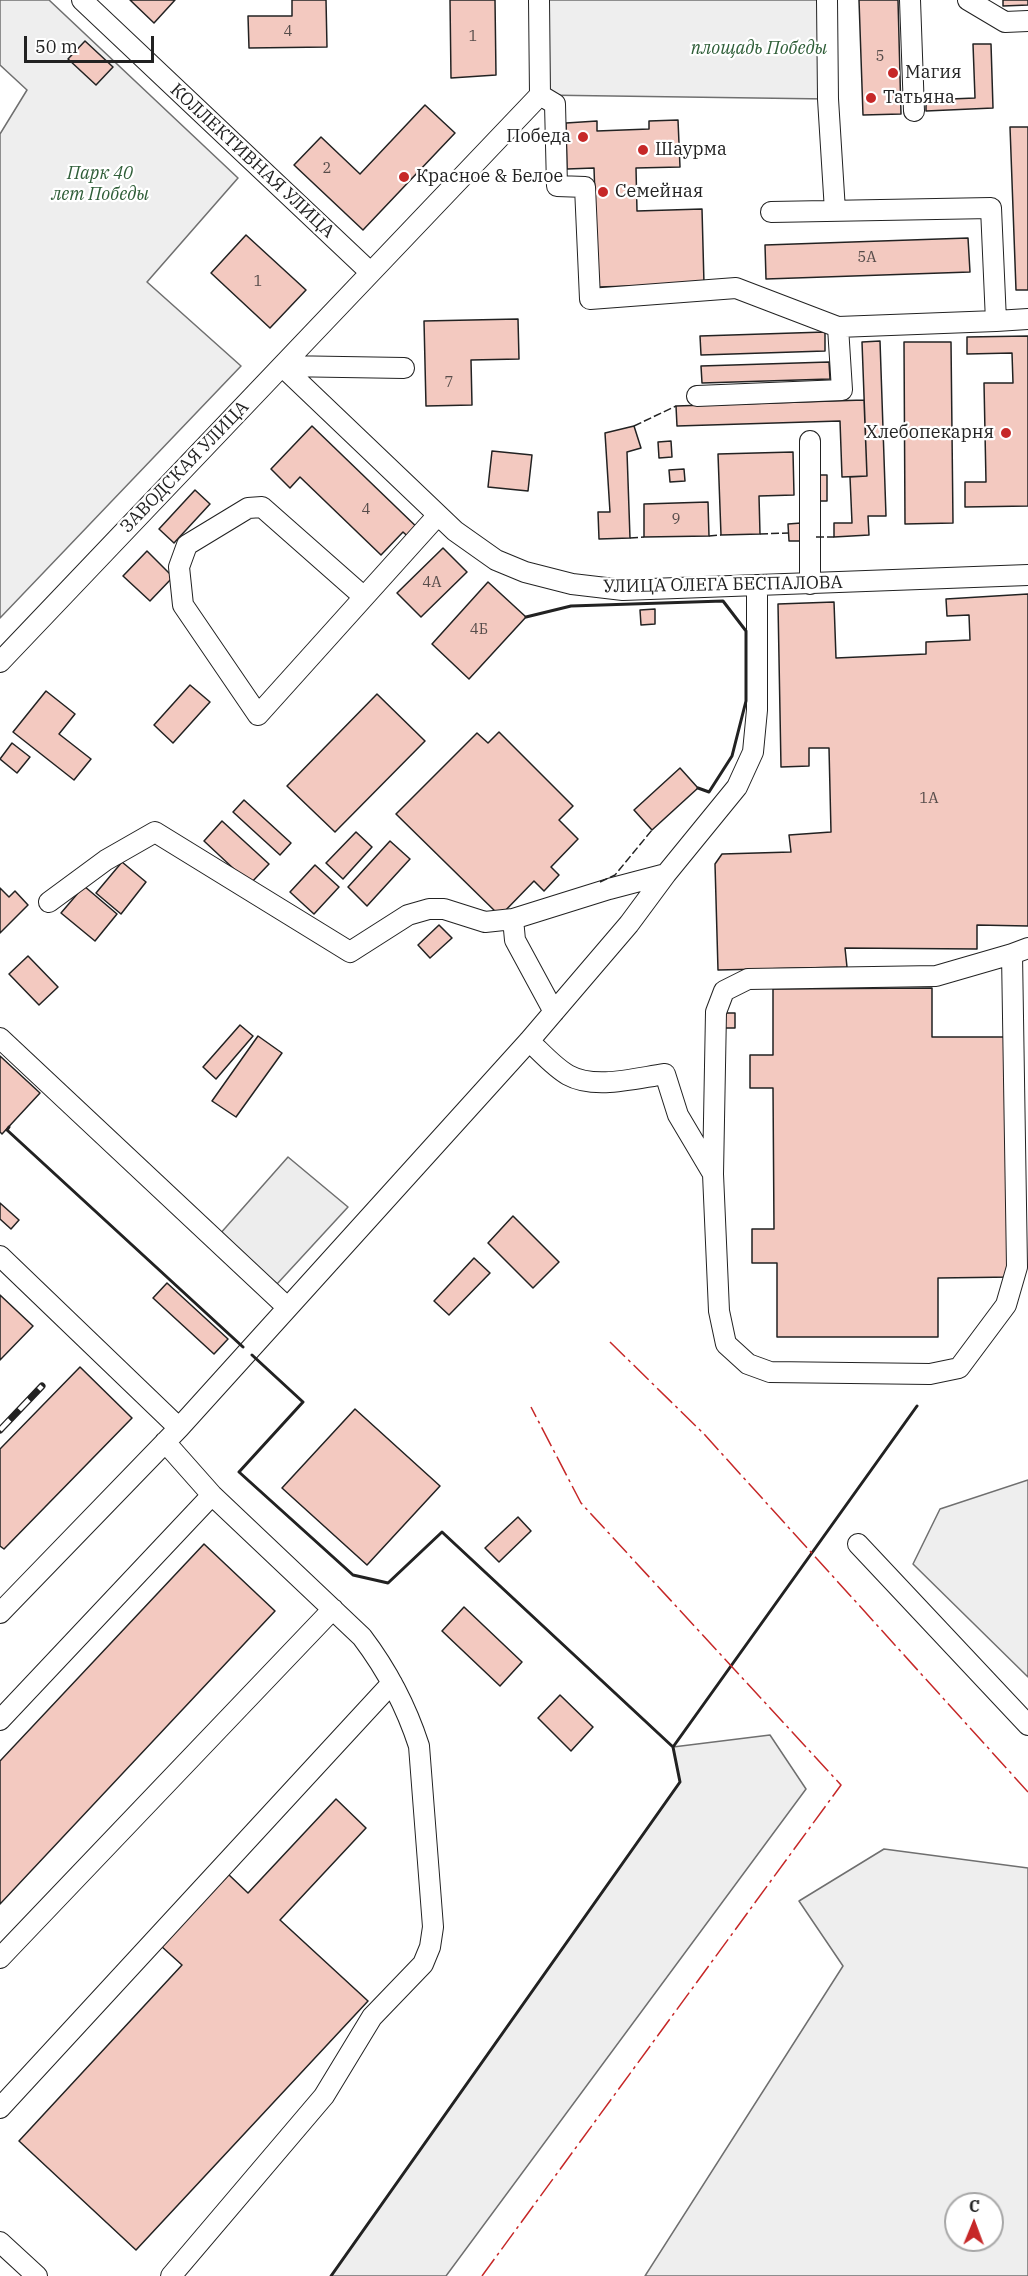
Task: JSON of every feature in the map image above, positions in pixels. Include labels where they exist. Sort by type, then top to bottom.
[{"type":"street","name":"КОЛЛЕКТИВНАЯ УЛИЦА","points":[[82,0],[370,272]]},
{"type":"street","points":[[539,0],[540,95],[555,104],[557,186],[585,187],[591,299],[736,288],[838,327],[1028,320]]},
{"type":"street","points":[[826,0],[828,99],[836,211]]},
{"type":"street","points":[[910,0],[914,111]]},
{"type":"street","points":[[968,0],[1005,22],[1028,21]]},
{"type":"street","name":"ЗАВОДСКАЯ УЛИЦА","points":[[0,662],[540,95]]},
{"type":"street","points":[[771,212],[991,208],[996,321]]},
{"type":"street","points":[[697,396],[842,390],[838,327]]},
{"type":"street","points":[[282,366],[404,368]]},
{"type":"street","name":"УЛИЦА ОЛЕГА БЕСПАЛОВА","points":[[282,366],[455,531],[496,560],[525,572],[572,584],[623,590],[1028,575]]},
{"type":"street","points":[[810,441],[810,584]]},
{"type":"street","points":[[364,597],[262,507],[248,508],[187,545],[179,567],[183,605],[258,715],[438,515]]},
{"type":"street","points":[[0,1613],[179,1428],[529,1041],[630,924],[666,874],[737,787],[753,752],[757,710],[757,586]]},
{"type":"street","points":[[49,902],[106,860],[155,832],[350,952],[408,915],[429,909],[444,909],[485,922],[513,919],[666,874]]},
{"type":"street","points":[[513,919],[515,940],[554,1012]]},
{"type":"street","points":[[1020,951],[1017,1267],[1006,1305],[959,1368],[930,1374],[770,1372],[748,1364],[726,1344],[719,1311],[713,1174],[716,1012],[724,991],[748,979],[936,976],[1020,951]]},
{"type":"street","points":[[0,1038],[287,1307]]},
{"type":"street","points":[[529,1041],[568,1075],[582,1080],[604,1082],[665,1074],[678,1115],[713,1174]]},
{"type":"street","points":[[0,1256],[179,1428]]},
{"type":"street","points":[[165,1442],[212,1495],[362,1637],[381,1663],[411,1723],[419,1746],[433,1927],[430,1947],[423,1964],[372,2018],[324,2096],[171,2276]]},
{"type":"street","points":[[0,1720],[212,1495]]},
{"type":"street","points":[[858,1544],[1028,1725]]},
{"type":"street","points":[[0,1958],[333,1609]]},
{"type":"street","points":[[0,2108],[392,1683]]},
{"type":"street","points":[[0,2242],[37,2276]]},
{"type":"green space","name":"Парк 40 лет Победы","points":[[0,0],[49,0],[238,178],[147,282],[241,366],[0,618],[0,134],[27,90],[0,65]]},
{"type":"green space","name":"площадь Победы","points":[[539,0],[827,0],[828,99],[540,95]]},
{"type":"green space","points":[[1028,1480],[1028,1677],[913,1564],[940,1509]]},
{"type":"green space","points":[[770,1735],[806,1789],[446,2276],[331,2276],[680,1782],[673,1747]]},
{"type":"green space","points":[[884,1849],[1028,1868],[1028,2276],[645,2276],[843,1966],[799,1901]]},
{"type":"shaded area","points":[[288,1157],[348,1207],[277,1284],[219,1235]]},
{"type":"building","points":[[130,0],[175,0],[154,23]]},
{"type":"building","points":[[292,0],[326,0],[327,47],[249,48],[248,16],[292,16]]},
{"type":"building","points":[[450,0],[495,0],[496,75],[451,78]]},
{"type":"building","points":[[859,0],[898,0],[901,114],[863,115]]},
{"type":"building","points":[[1003,0],[1028,0],[1028,5],[1003,6]]},
{"type":"building","points":[[85,41],[113,67],[96,85],[68,59]]},
{"type":"building","points":[[973,44],[991,44],[993,108],[926,111],[926,100],[975,98]]},
{"type":"building","points":[[425,105],[455,133],[363,230],[294,165],[321,137],[360,174]]},
{"type":"building","points":[[678,120],[680,167],[636,168],[637,211],[702,209],[704,284],[598,287],[594,168],[567,169],[566,123],[597,121],[597,131],[649,129],[649,121]]},
{"type":"building","points":[[1010,127],[1028,127],[1028,290],[1016,290]]},
{"type":"building","points":[[246,235],[306,290],[270,328],[211,273]]},
{"type":"building","points":[[968,238],[970,272],[766,279],[765,245]]},
{"type":"building","points":[[518,319],[519,359],[471,360],[472,405],[426,406],[424,321]]},
{"type":"building","points":[[825,332],[825,351],[701,355],[700,336]]},
{"type":"building","name":"Хлебопекарня","points":[[1028,336],[1028,506],[965,507],[965,482],[986,482],[984,383],[1013,383],[1012,353],[967,354],[967,337]]},
{"type":"building","points":[[880,341],[886,516],[868,516],[869,535],[834,537],[834,523],[852,523],[850,477],[867,476],[862,342]]},
{"type":"building","points":[[904,342],[951,342],[953,523],[905,524]]},
{"type":"building","points":[[829,362],[830,379],[702,383],[701,366]]},
{"type":"building","points":[[864,400],[867,476],[842,477],[840,421],[677,426],[676,406]]},
{"type":"building","points":[[312,426],[424,534],[415,543],[403,532],[381,555],[300,477],[290,488],[271,469]]},
{"type":"building","points":[[634,426],[641,448],[627,452],[630,538],[599,539],[598,512],[610,512],[605,433]]},
{"type":"building","points":[[671,441],[672,457],[659,458],[658,442]]},
{"type":"building","points":[[492,451],[532,455],[528,491],[488,487]]},
{"type":"building","points":[[793,452],[794,495],[759,496],[760,534],[721,535],[718,454]]},
{"type":"building","points":[[684,469],[685,481],[670,482],[669,470]]},
{"type":"building","points":[[812,475],[827,475],[827,501],[812,501]]},
{"type":"building","points":[[195,490],[210,504],[174,543],[159,529]]},
{"type":"building","points":[[708,502],[709,536],[644,537],[644,504]]},
{"type":"building","points":[[801,523],[801,541],[789,541],[788,524]]},
{"type":"building","points":[[443,548],[467,572],[421,617],[397,593]]},
{"type":"building","points":[[147,551],[173,577],[150,601],[123,576]]},
{"type":"building","points":[[488,582],[526,617],[469,679],[432,644]]},
{"type":"building","points":[[1028,594],[1028,926],[977,925],[977,949],[845,948],[847,967],[718,970],[715,864],[722,854],[791,852],[789,835],[831,832],[829,748],[809,748],[809,766],[781,767],[778,604],[834,602],[836,658],[926,654],[926,642],[970,640],[969,615],[947,616],[946,599]]},
{"type":"building","points":[[655,609],[655,624],[641,625],[640,610]]},
{"type":"building","points":[[190,685],[210,702],[173,743],[154,725]]},
{"type":"building","points":[[46,691],[75,714],[59,734],[91,759],[74,780],[13,732]]},
{"type":"building","points":[[377,694],[425,741],[335,832],[287,786]]},
{"type":"building","points":[[499,732],[573,806],[559,820],[578,839],[551,867],[559,875],[544,891],[534,881],[500,916],[396,814],[477,733],[488,743]]},
{"type":"building","points":[[12,743],[30,757],[17,773],[0,759]]},
{"type":"building","points":[[680,768],[698,788],[652,830],[634,810]]},
{"type":"building","points":[[244,800],[291,843],[280,855],[233,812]]},
{"type":"building","points":[[222,821],[269,864],[250,884],[204,841]]},
{"type":"building","points":[[356,832],[372,847],[343,879],[326,863]]},
{"type":"building","points":[[390,841],[410,859],[367,906],[348,887]]},
{"type":"building","points":[[122,862],[146,882],[121,914],[96,893]]},
{"type":"building","points":[[315,865],[339,887],[314,914],[290,892]]},
{"type":"building","points":[[84,886],[117,914],[95,941],[61,913]]},
{"type":"building","points":[[0,888],[9,897],[15,891],[28,905],[0,933]]},
{"type":"building","points":[[439,925],[452,938],[430,958],[418,945]]},
{"type":"building","points":[[28,956],[58,987],[39,1005],[9,974]]},
{"type":"building","points":[[932,988],[932,1037],[1012,1037],[1013,1277],[938,1278],[938,1337],[777,1337],[777,1263],[752,1263],[752,1229],[774,1229],[773,1088],[750,1088],[750,1055],[773,1055],[773,989]]},
{"type":"building","points":[[723,1013],[735,1013],[735,1028],[722,1028]]},
{"type":"building","points":[[240,1025],[253,1036],[216,1079],[203,1067]]},
{"type":"building","points":[[258,1036],[282,1053],[236,1117],[212,1101]]},
{"type":"building","points":[[0,1056],[40,1093],[2,1134],[0,1132]]},
{"type":"building","points":[[0,1203],[19,1220],[11,1229],[0,1219]]},
{"type":"building","points":[[513,1216],[559,1262],[533,1288],[488,1243]]},
{"type":"building","points":[[474,1258],[490,1273],[449,1315],[434,1301]]},
{"type":"building","points":[[167,1283],[228,1339],[214,1354],[153,1298]]},
{"type":"building","points":[[0,1295],[33,1326],[0,1360]]},
{"type":"building","points":[[80,1367],[132,1418],[4,1549],[0,1546],[0,1449]]},
{"type":"building","points":[[355,1409],[440,1486],[367,1565],[282,1488]]},
{"type":"building","points":[[518,1517],[531,1531],[499,1562],[485,1548]]},
{"type":"building","points":[[204,1544],[275,1611],[0,1904],[0,1761]]},
{"type":"building","points":[[464,1607],[522,1662],[500,1686],[442,1631]]},
{"type":"building","points":[[560,1695],[593,1727],[571,1751],[538,1718]]},
{"type":"building","points":[[336,1799],[366,1828],[280,1920],[368,2001],[136,2250],[19,2141],[182,1965],[161,1946],[228,1874],[248,1893]]},
{"type":"railway","points":[[0,1430],[42,1386]]},
{"type":"fence","points":[[634,426],[676,406]]},
{"type":"fence","points":[[760,534],[789,533]]},
{"type":"fence","points":[[709,536],[721,535]]},
{"type":"fence","points":[[630,538],[644,537]]},
{"type":"fence","points":[[816,537],[834,537]]},
{"type":"fence","points":[[600,882],[615,875],[652,830]]},
{"type":"wall","points":[[526,617],[571,606],[723,601],[746,631],[746,701],[732,756],[709,792],[698,788]]},
{"type":"wall","points":[[9,1127],[7,1130],[243,1347]]},
{"type":"wall","points":[[252,1355],[303,1402],[239,1472],[353,1575],[388,1583],[442,1532],[673,1747],[680,1782],[331,2276]]},
{"type":"wall","points":[[673,1747],[917,1406]]},
{"type":"power","points":[[610,1342],[704,1434],[1028,1792]]},
{"type":"power","points":[[482,2276],[841,1785],[581,1503],[531,1407]]},
{"type":"place","name":"Магия","points":[[893,73]]},
{"type":"place","name":"Татьяна","points":[[871,98]]},
{"type":"place","name":"Победа","points":[[583,137]]},
{"type":"place","name":"Шаурма","points":[[643,150]]},
{"type":"place","name":"Красное & Белое","points":[[404,177]]},
{"type":"place","name":"Семейная","points":[[603,192]]},
{"type":"place","name":"Хлебопекарня","points":[[1006,433]]}]
